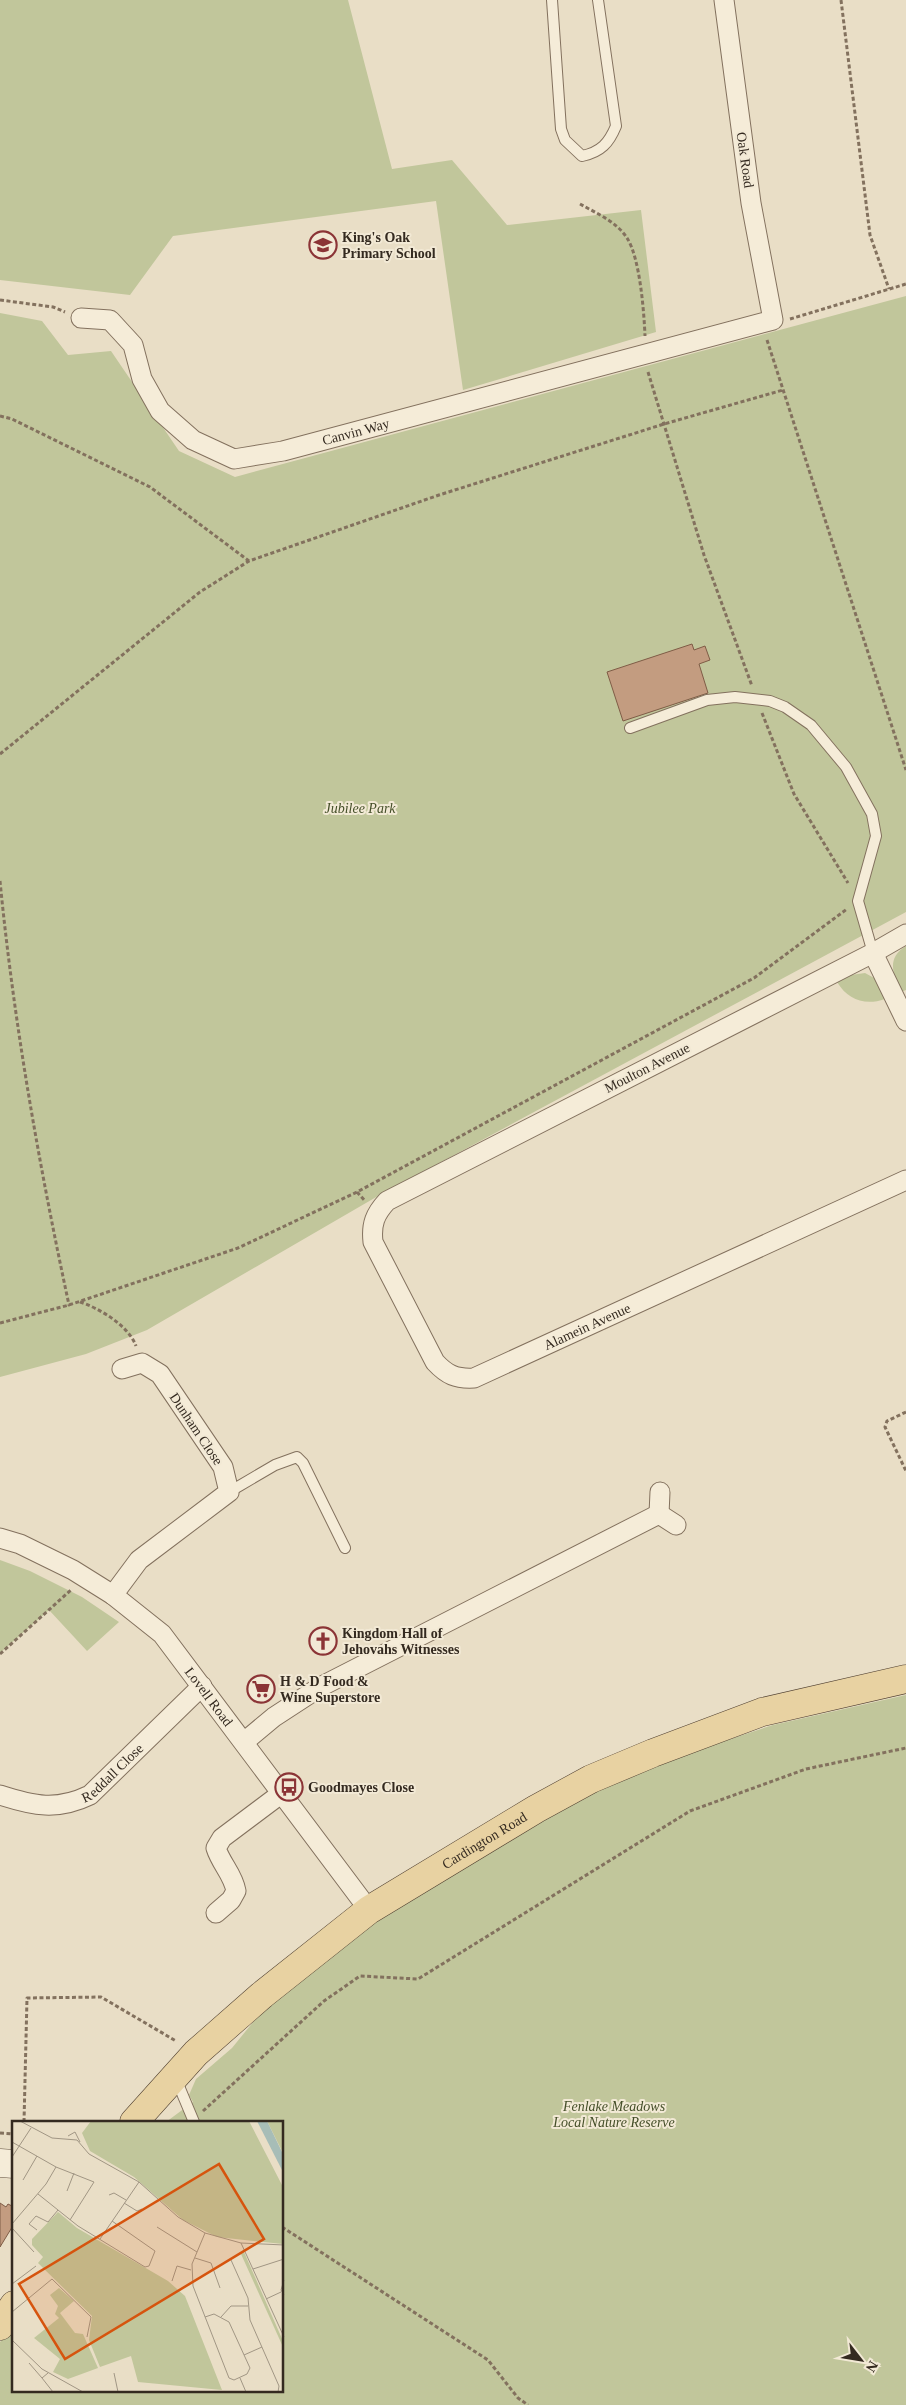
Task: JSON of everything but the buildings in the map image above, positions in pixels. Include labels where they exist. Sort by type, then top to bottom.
[{"type":"main road","name":"Cardington Road","points":[[135,2121],[174,2075],[196,2053],[262,1994],[369,1910],[536,1809],[591,1780],[653,1752],[762,1712],[906,1680]]},
{"type":"main road","points":[[0,2326],[12,2308]]},
{"type":"street","name":"Oak Road","points":[[724,0],[751,203],[773,320]]},
{"type":"street","name":"Canvin Way","points":[[81,318],[110,320],[133,345],[142,379],[160,411],[193,440],[234,459],[283,451],[773,320]]},
{"type":"street","name":"Moulton Avenue","points":[[387,1201],[873,953],[906,934]]},
{"type":"street","points":[[873,953],[906,1021]]},
{"type":"street","name":"Alamein Avenue","points":[[387,1201],[377,1212],[371,1226],[373,1242],[435,1362],[447,1375],[462,1379],[474,1378],[906,1180]]},
{"type":"street","points":[[122,1369],[142,1363]]},
{"type":"street","name":"Dunham Close","points":[[142,1363],[160,1374],[222,1467],[229,1492]]},
{"type":"street","points":[[113,1595],[139,1560],[229,1492]]},
{"type":"street","points":[[659,1514],[660,1492]]},
{"type":"street","points":[[659,1514],[676,1525]]},
{"type":"street","points":[[244,1742],[274,1717],[320,1687],[659,1514]]},
{"type":"street","name":"Lovell Road","points":[[0,1538],[20,1544],[85,1577],[113,1595],[162,1634],[369,1910]]},
{"type":"street","name":"Reddall Close","points":[[0,1794],[20,1802],[49,1806],[72,1804],[90,1795],[202,1686]]},
{"type":"street","points":[[216,1913],[231,1900],[236,1891],[234,1878],[219,1860],[216,1848],[222,1838],[282,1793]]},
{"type":"lane","points":[[552,0],[561,129],[565,140],[582,156],[604,148],[616,126],[598,0]]},
{"type":"lane","points":[[630,728],[707,700],[735,697],[757,699],[785,708],[811,725],[846,767],[872,814],[876,836],[858,900],[873,953]]},
{"type":"lane","points":[[229,1492],[275,1465],[297,1456],[303,1464],[346,1548]]},
{"type":"lane","points":[[174,2075],[193,2121]]},
{"type":"path","points":[[841,0],[870,235],[889,289]]},
{"type":"path","points":[[69,1305],[238,1248],[357,1192],[754,978],[858,900],[794,794],[704,555],[643,354],[645,335],[636,256],[626,237],[608,220],[580,204]]},
{"type":"path","points":[[906,284],[790,319],[773,320],[767,339],[906,770]]},
{"type":"path","points":[[0,300],[53,307],[81,318]]},
{"type":"path","points":[[0,754],[200,592],[249,561],[439,495],[664,424],[783,390]]},
{"type":"path","points":[[0,416],[12,419],[150,487],[249,561]]},
{"type":"path","points":[[0,881],[6,941],[42,1178],[69,1305]]},
{"type":"path","points":[[0,1323],[81,1302],[115,1320],[134,1341],[142,1363]]},
{"type":"path","points":[[906,1412],[887,1420],[885,1427],[906,1471]]},
{"type":"path","points":[[0,1654],[85,1577]]},
{"type":"path","points":[[193,2121],[324,2001],[360,1976],[418,1979],[690,1811],[806,1769],[906,1748]]},
{"type":"path","points":[[24,2121],[27,1998],[101,1997],[196,2053]]},
{"type":"path","points":[[284,2228],[488,2360],[518,2398],[528,2405]]},
{"type":"green space","points":[[0,0],[348,0],[392,169],[452,160],[507,225],[641,210],[656,332],[463,390],[436,201],[173,236],[130,295],[0,280]]},
{"type":"green space","name":"Jubilee Park","points":[[906,296],[906,912],[378,1196],[147,1330],[86,1354],[0,1377],[0,313],[42,321],[68,355],[111,351],[179,451],[235,477]]},
{"type":"green space","points":[[906,946],[906,990],[901,992],[893,967],[896,956]]},
{"type":"green space","points":[[865,973],[876,979],[885,999],[871,1002],[858,1000],[846,993],[837,982],[851,975]]},
{"type":"green space","points":[[0,1560],[30,1571],[82,1597],[119,1622],[87,1651],[49,1610],[0,1653]]},
{"type":"green space","name":"Fenlake Meadows Local Nature Reserve","points":[[906,1695],[906,2405],[0,2405],[0,2342],[12,2329],[12,2392],[284,2392],[284,2121],[167,2121],[193,2102],[189,2095],[196,2079],[232,2048],[271,2000],[386,1913],[597,1789],[700,1749],[773,1725]]},
{"type":"place","name":"King's Oak Primary School","points":[[323,245]]},
{"type":"place","name":"Kingdom Hall of Jehovahs Witnesses","points":[[323,1641]]},
{"type":"place","name":"H & D Food & Wine Superstore","points":[[261,1689]]},
{"type":"place","name":"Goodmayes Close","points":[[289,1787]]}]
